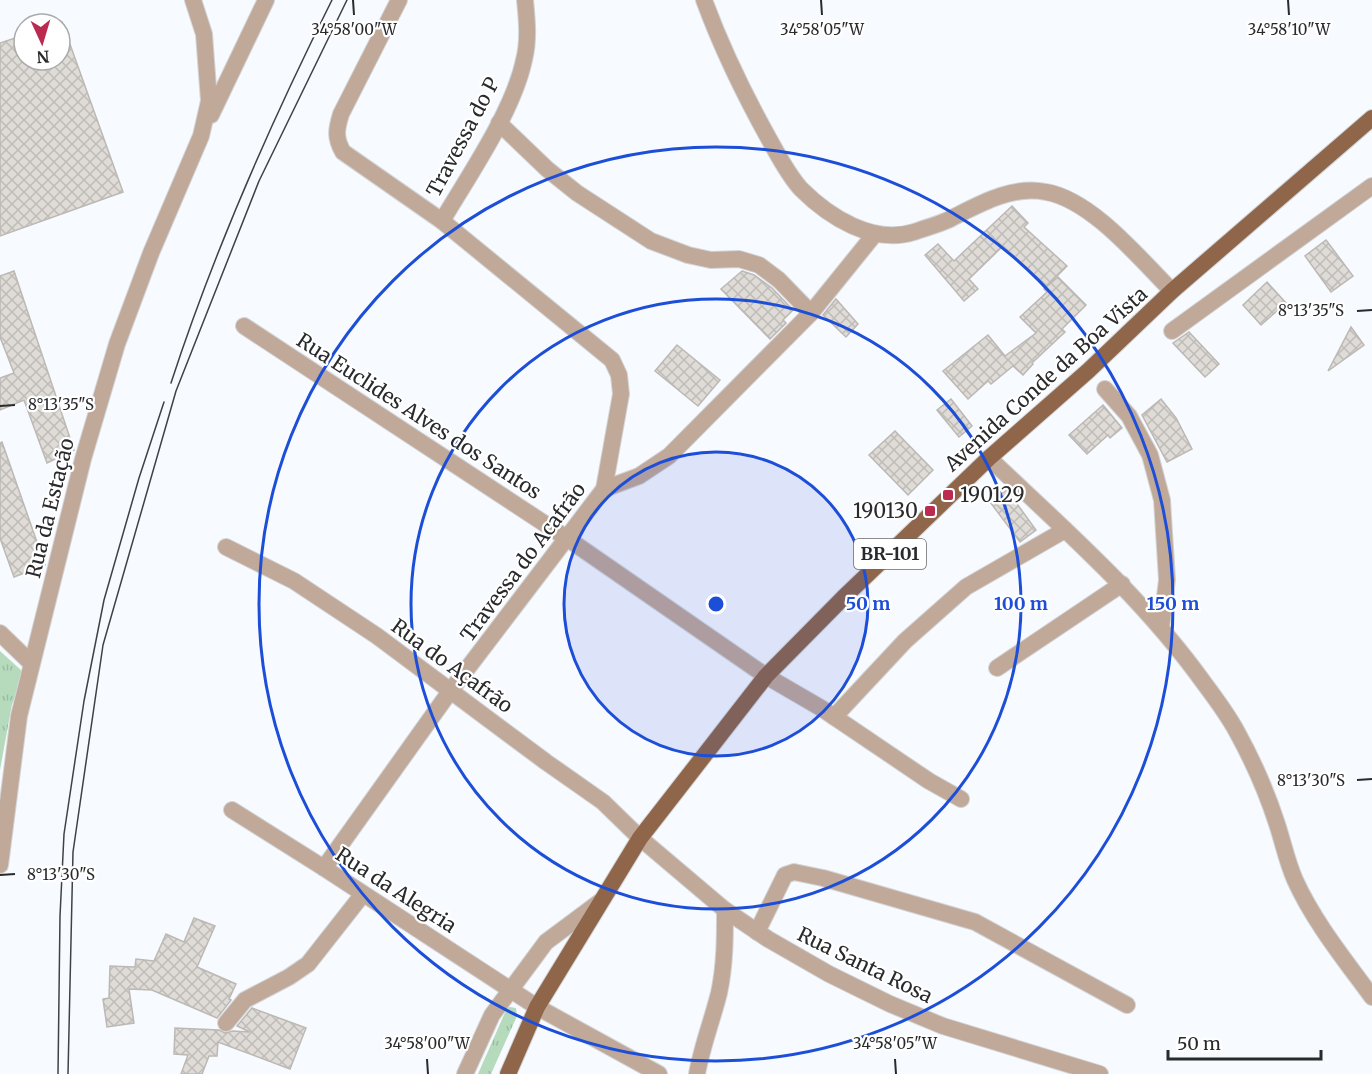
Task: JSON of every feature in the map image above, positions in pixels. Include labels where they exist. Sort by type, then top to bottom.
[{"type":"main road","name":"Avenida Conde da Boa Vista","points":[[508,1074],[537,1007],[640,838],[766,676],[843,598],[989,458],[1088,371],[1172,291],[1372,118]]},
{"type":"street","name":"Rua da Estação","points":[[0,865],[19,716],[83,459],[117,344],[151,253],[201,136],[209,101],[204,34],[193,0]]},
{"type":"street","points":[[201,136],[266,0]]},
{"type":"street","name":"Travessa do Acafrão","points":[[324,868],[451,690],[604,489],[621,394],[619,375],[612,360],[442,221],[343,152],[336,141],[340,114],[399,0]]},
{"type":"street","name":"Travessa do P","points":[[442,221],[499,123],[513,94],[525,60],[527,23],[525,0]]},
{"type":"street","points":[[704,0],[744,94],[776,151],[800,188],[838,219],[874,235],[910,233],[946,221],[993,198],[1023,191],[1045,191],[1068,198],[1102,221],[1172,291]]},
{"type":"street","points":[[499,123],[547,169],[577,193],[651,241],[688,255],[711,260],[738,259],[759,265],[779,280],[811,313]]},
{"type":"street","points":[[1172,331],[1372,186]]},
{"type":"street","points":[[604,489],[639,476],[669,456],[811,313],[874,235]]},
{"type":"street","name":"Rua Euclides Alves dos Santos","points":[[244,326],[568,539],[766,676],[834,717],[929,781],[962,799]]},
{"type":"street","points":[[1105,389],[1129,416],[1150,455],[1162,500],[1167,580],[1161,627]]},
{"type":"street","points":[[989,458],[1122,584],[1189,662],[1237,732],[1276,821],[1295,879],[1313,912],[1372,997]]},
{"type":"street","points":[[834,717],[905,641],[966,587],[1065,530]]},
{"type":"street","name":"Rua do Açafrão","points":[[226,547],[294,581],[337,608],[603,802],[640,838]]},
{"type":"street","points":[[997,668],[1122,584]]},
{"type":"street","points":[[0,633],[31,663]]},
{"type":"street","name":"Rua da Alegria","points":[[232,810],[537,1007],[659,1074]]},
{"type":"street","name":"Rua Santa Rosa","points":[[640,838],[725,910],[757,932],[829,974],[890,1004],[943,1026],[1100,1074]]},
{"type":"street","points":[[757,932],[785,875],[794,872],[823,878],[975,922],[1127,1005]]},
{"type":"street","points":[[226,1023],[245,1000],[289,977],[308,964],[363,894]]},
{"type":"street","points":[[465,1074],[492,1015],[546,942],[604,898]]},
{"type":"street","points":[[697,1074],[722,975],[726,939],[725,910]]},
{"type":"green space","points":[[0,651],[22,671],[22,684],[12,704],[0,770]]},
{"type":"green space","points":[[507,1008],[516,1008],[517,1016],[491,1074],[478,1074]]},
{"type":"building","points":[[12,39],[12,72],[72,72],[72,50],[123,192],[0,236],[0,43]]},
{"type":"building","points":[[1012,206],[1028,223],[1024,227],[1067,266],[1047,286],[1003,246],[969,279],[978,289],[964,301],[925,255],[938,244],[954,261]]},
{"type":"building","points":[[1326,240],[1353,276],[1331,292],[1305,256]]},
{"type":"building","points":[[14,271],[74,450],[47,463],[24,400],[0,410],[0,378],[14,373],[0,337],[0,276]]},
{"type":"building","points":[[742,271],[754,275],[772,288],[793,310],[783,320],[786,323],[770,339],[721,289]]},
{"type":"building","points":[[1058,277],[1086,305],[1062,329],[1065,332],[1032,363],[1023,375],[1013,366],[991,384],[988,381],[968,399],[943,371],[988,335],[1005,356],[1036,333],[1020,317],[1047,292],[1044,289]]},
{"type":"building","points":[[1267,282],[1286,303],[1261,325],[1243,305]]},
{"type":"building","points":[[836,299],[858,324],[846,337],[823,315]]},
{"type":"building","points":[[1351,327],[1364,345],[1328,371]]},
{"type":"building","points":[[1189,332],[1219,364],[1205,377],[1173,343]]},
{"type":"building","points":[[677,345],[720,380],[698,406],[655,371]]},
{"type":"building","points":[[951,399],[972,426],[959,437],[937,410]]},
{"type":"building","points":[[1161,399],[1176,418],[1192,449],[1167,462],[1142,415]]},
{"type":"building","points":[[1103,405],[1122,428],[1110,438],[1108,435],[1087,454],[1069,435]]},
{"type":"building","points":[[895,431],[933,470],[908,495],[869,455]]},
{"type":"building","points":[[2,442],[45,565],[14,577],[0,538],[0,443]]},
{"type":"building","points":[[1007,490],[1036,530],[1020,542],[990,502]]},
{"type":"building","points":[[194,918],[215,926],[197,967],[236,984],[229,999],[231,1000],[217,1018],[152,990],[129,989],[134,1023],[107,1027],[103,999],[109,998],[110,966],[135,967],[136,959],[154,961],[166,934],[184,942]]},
{"type":"building","points":[[252,1008],[306,1028],[290,1069],[218,1042],[217,1056],[209,1056],[202,1074],[181,1074],[188,1055],[174,1054],[175,1028],[219,1030],[225,1033],[250,1032],[237,1026]]},
{"type":"tram line","points":[[171,383],[244,188],[332,0]]},
{"type":"tram line","points":[[68,1074],[73,852],[103,645],[176,391],[259,181],[347,0]]},
{"type":"tram line","points":[[58,1074],[60,916],[64,834],[84,701],[104,600],[139,478],[164,402]]},
{"type":"place","name":"190129","points":[[948,495]]},
{"type":"place","name":"190130","points":[[930,511]]}]
